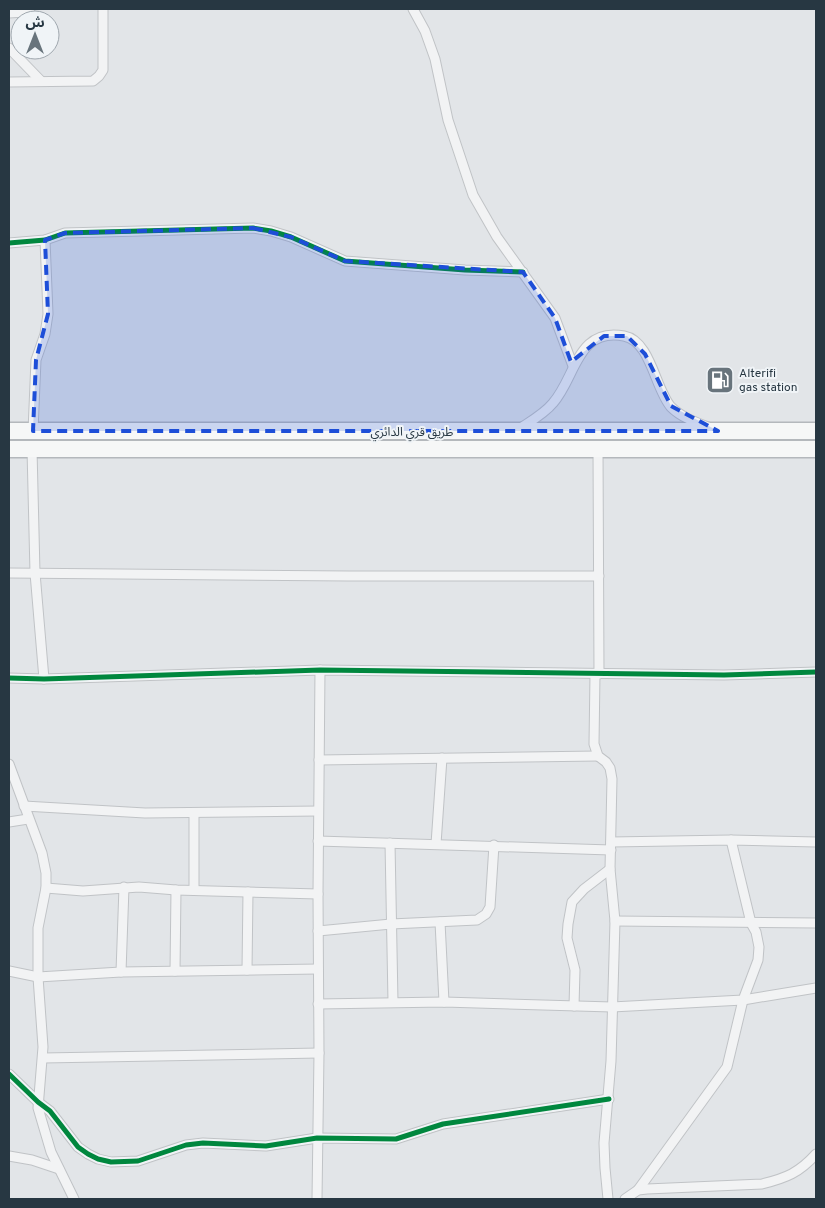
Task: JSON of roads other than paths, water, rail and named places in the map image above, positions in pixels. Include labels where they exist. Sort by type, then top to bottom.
[{"type":"highway","name":"طريق قري الدائري","points":[[9,431],[816,431]]},
{"type":"highway","name":"طريق قري الدائري","points":[[9,449],[816,448]]},
{"type":"street","points":[[9,12],[25,12],[30,9]]},
{"type":"street","points":[[9,82],[93,81],[102,70],[103,9]]},
{"type":"street","points":[[413,9],[425,31],[435,59],[448,120],[473,195],[497,237],[555,318],[573,366]]},
{"type":"street","points":[[9,48],[41,82]]},
{"type":"street","points":[[9,243],[44,240],[65,233],[253,228],[291,237],[345,261],[446,269],[523,272]]},
{"type":"street","points":[[33,431],[36,360],[45,334],[48,314],[44,240]]},
{"type":"street","points":[[515,432],[541,415],[553,403],[566,385],[581,352],[591,342],[604,336],[615,334],[627,336],[637,343],[645,354],[664,396],[671,406],[694,422],[718,431]]},
{"type":"street","points":[[598,448],[599,576],[594,744],[598,756],[610,768],[612,779],[610,869],[615,921],[609,1099],[604,1153],[608,1199]]},
{"type":"street","points":[[32,449],[35,573],[44,679]]},
{"type":"street","points":[[9,573],[599,576]]},
{"type":"street","points":[[317,1199],[320,670]]},
{"type":"street","points":[[9,678],[44,679],[320,670],[724,675],[816,672]]},
{"type":"street","points":[[319,760],[598,756]]},
{"type":"street","points":[[436,844],[442,758]]},
{"type":"street","points":[[9,764],[42,853],[46,873],[46,888],[38,928],[38,977],[43,1058],[38,1102],[51,1152],[74,1199]]},
{"type":"street","points":[[24,806],[145,813],[318,811]]},
{"type":"street","points":[[194,813],[194,890]]},
{"type":"street","points":[[9,822],[28,819]]},
{"type":"street","points":[[625,1199],[638,1190],[727,1067],[743,1000],[758,960],[759,947],[756,932],[751,923],[731,840]]},
{"type":"street","points":[[318,841],[494,846],[611,846],[731,840],[816,842]]},
{"type":"street","points":[[390,843],[394,1002]]},
{"type":"street","points":[[318,931],[391,924],[477,920],[486,914],[490,907],[494,846]]},
{"type":"street","points":[[574,1006],[575,970],[567,938],[572,902],[610,869]]},
{"type":"street","points":[[46,888],[83,890],[124,887],[318,894]]},
{"type":"street","points":[[121,972],[124,887]]},
{"type":"street","points":[[175,971],[176,890]]},
{"type":"street","points":[[247,970],[248,892]]},
{"type":"street","points":[[615,921],[816,924]]},
{"type":"street","points":[[440,922],[444,1002]]},
{"type":"street","points":[[9,971],[38,977],[121,972],[318,969]]},
{"type":"street","points":[[318,1004],[444,1002],[612,1006],[743,1000],[816,988]]},
{"type":"street","points":[[43,1058],[319,1053]]},
{"type":"street","points":[[9,1074],[50,1111],[78,1147],[98,1159],[111,1162],[138,1161],[186,1145],[202,1143],[266,1146],[317,1138],[396,1139],[443,1124],[609,1099]]},
{"type":"street","points":[[638,1190],[762,1184],[794,1174],[807,1165],[816,1154]]},
{"type":"street","points":[[9,1156],[32,1160],[59,1169]]},
{"type":"place","name":"Alterifi gas station","points":[[720,380]]}]
